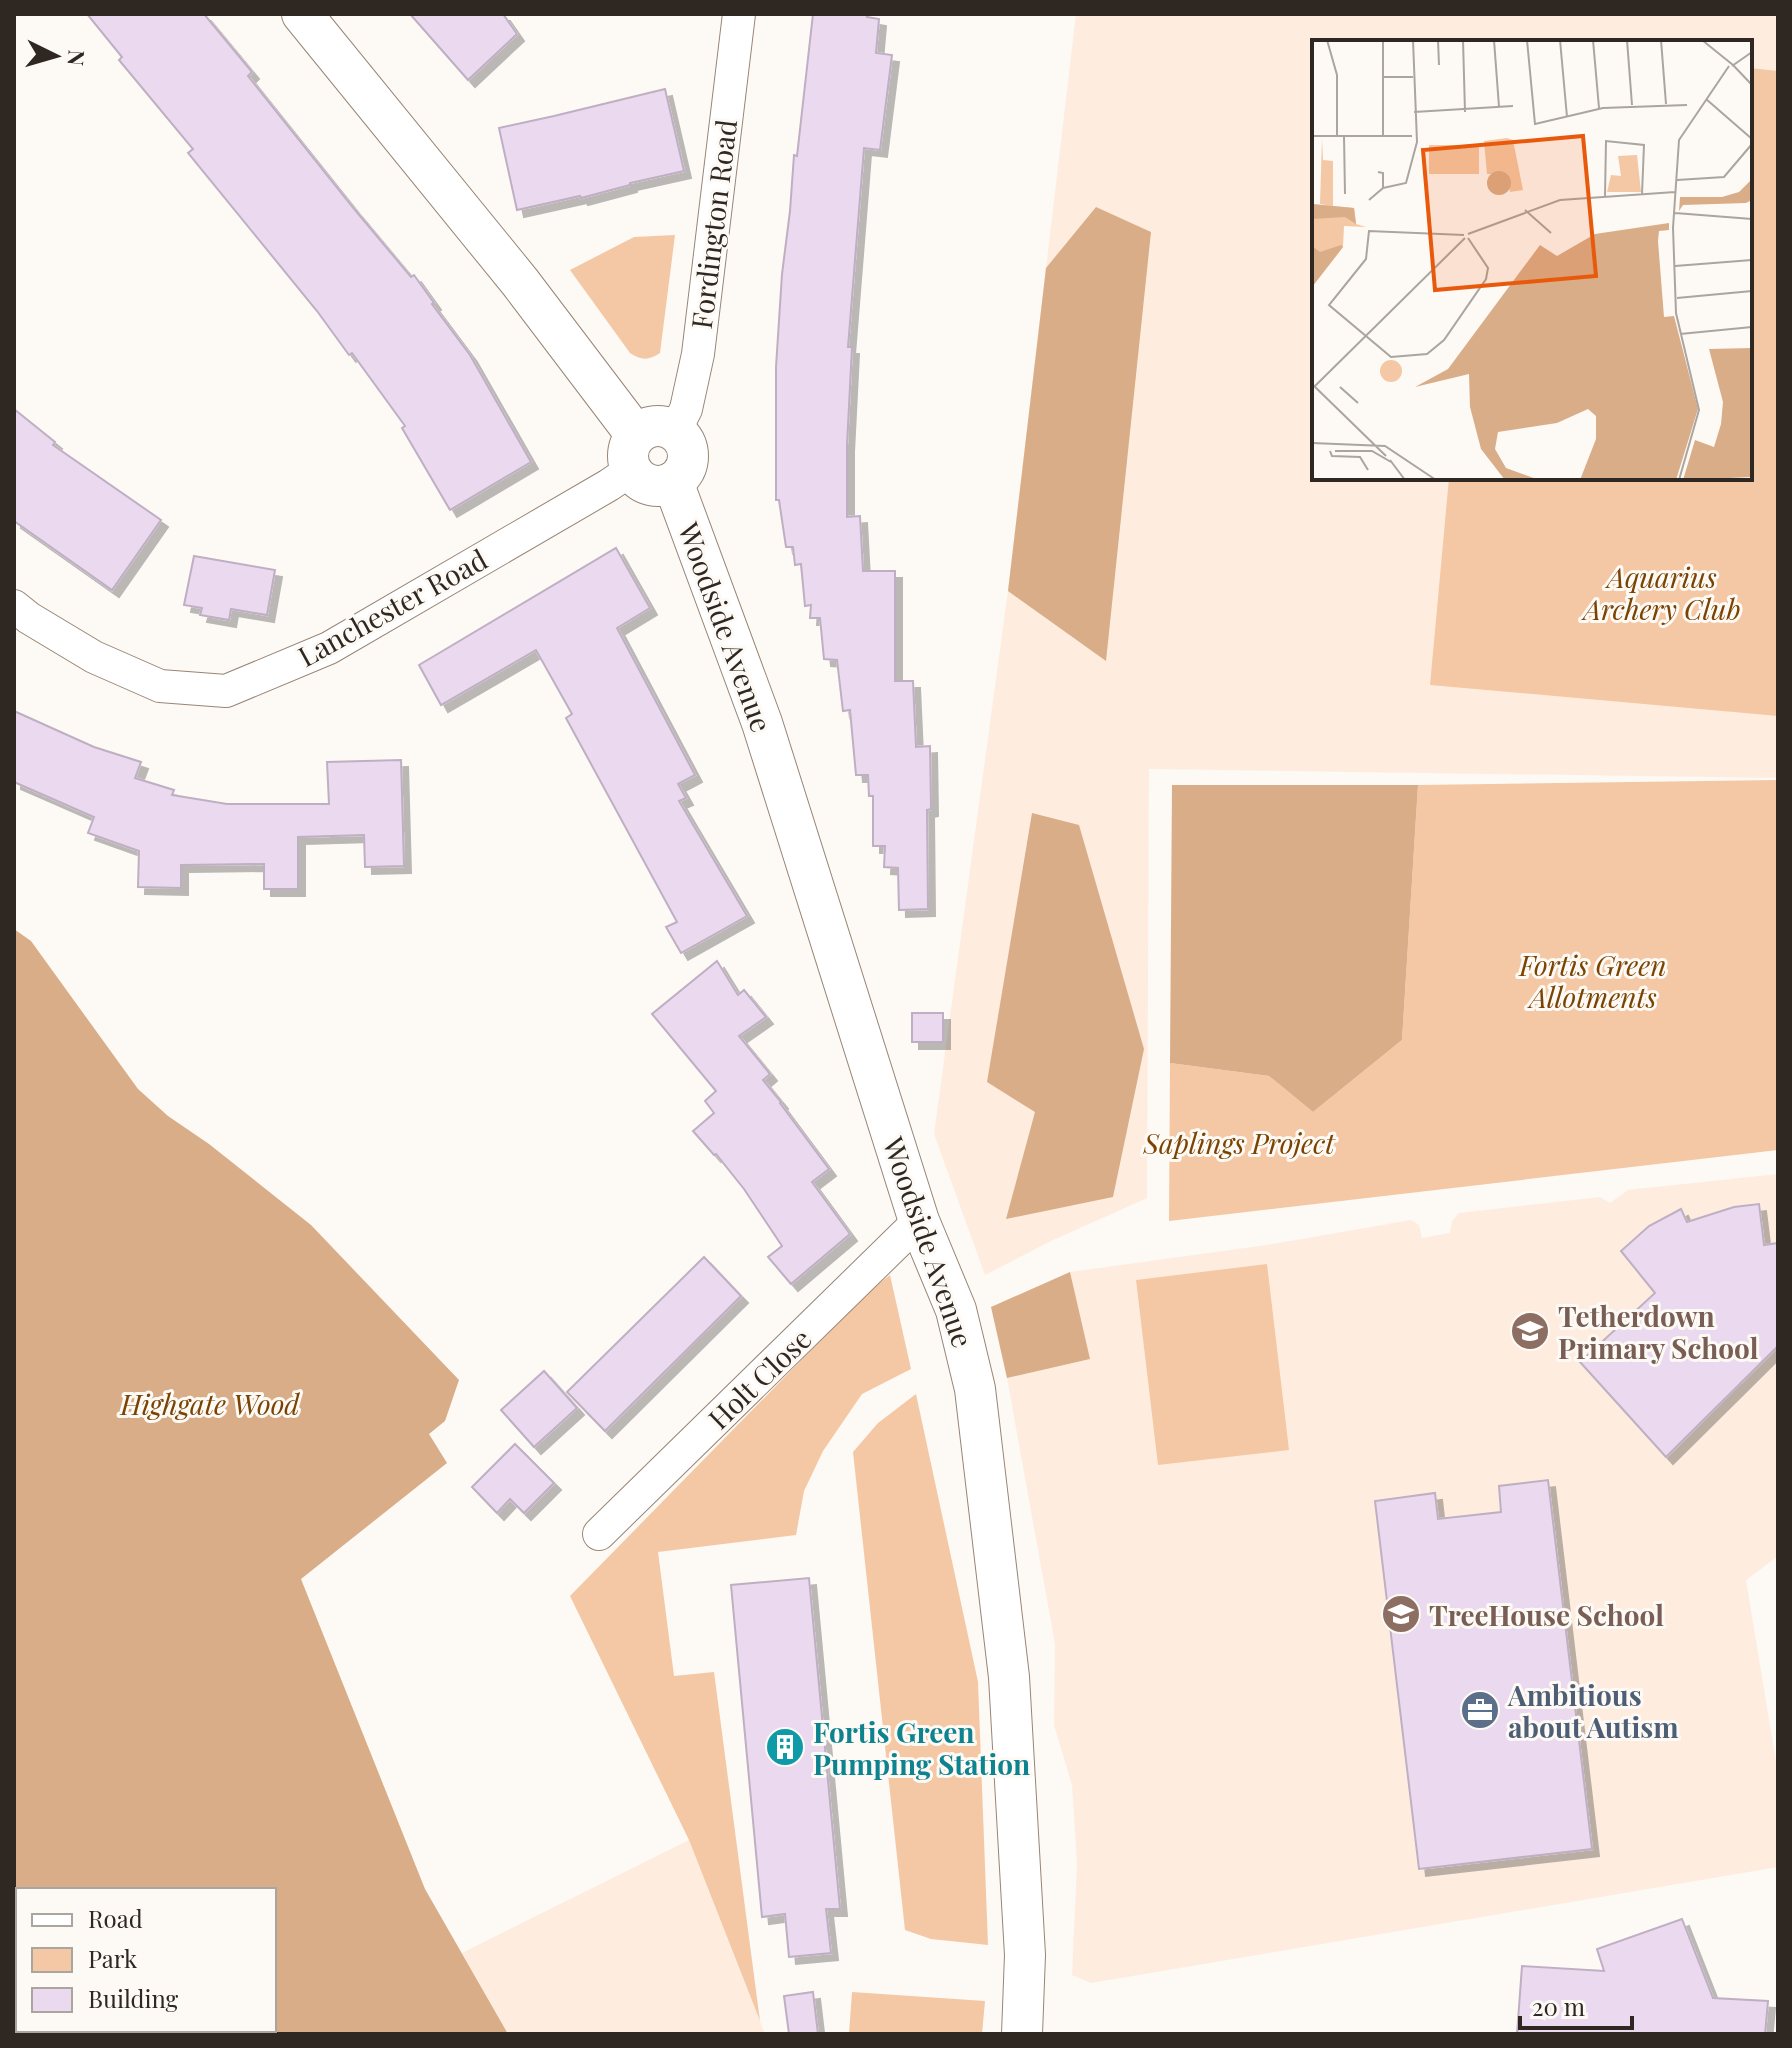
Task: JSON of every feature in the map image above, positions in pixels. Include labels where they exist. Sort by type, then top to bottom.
[{"type":"street","points":[[302,14],[510,270],[634,452],[637,478],[654,486],[664,486],[681,475],[688,457],[687,447],[675,431],[662,426],[648,427],[634,452]]},
{"type":"street","name":"Fordington Road","points":[[675,431],[686,409],[698,354],[739,14]]},
{"type":"street","name":"Lanchester Road","points":[[14,606],[94,657],[160,686],[226,691],[329,648],[609,485],[634,452]]},
{"type":"street","name":"Woodside Avenue","points":[[673,482],[762,723],[919,1221],[956,1310],[975,1389],[1009,1677],[1025,1955],[1022,2034]]},
{"type":"street","name":"Holt Close","points":[[599,1534],[919,1221]]},
{"type":"shaded area","points":[[1076,14],[1778,14],[1778,778],[1149,769],[1147,1198],[985,1275],[934,1134],[1008,591]]},
{"type":"shaded area","name":"TreeHouse School","points":[[1778,1174],[1778,1556],[1746,1580],[1778,1774],[1778,1867],[1091,1983],[1072,1975],[1077,1864],[1072,1785],[1054,1725],[1055,1644],[1007,1378],[1089,1359],[1070,1272],[1273,1244],[1411,1220],[1419,1225],[1422,1238],[1450,1233],[1452,1221],[1459,1213],[1600,1197],[1610,1203],[1628,1190]]},
{"type":"shaded area","points":[[689,1840],[765,2034],[508,2034],[462,1953]]},
{"type":"green space","name":"Aquarius Archery Club","points":[[1752,68],[1778,71],[1778,716],[1430,685],[1449,480],[1752,480]]},
{"type":"green space","points":[[1096,207],[1151,232],[1106,661],[1008,591],[1046,268]]},
{"type":"green space","points":[[675,235],[660,353],[641,358],[630,353],[570,270],[634,237]]},
{"type":"green space","name":"Fortis Green Allotments","points":[[1778,780],[1778,1150],[1169,1221],[1170,1063],[1269,1076],[1313,1112],[1402,1040],[1418,785]]},
{"type":"green space","points":[[1172,785],[1418,785],[1402,1040],[1313,1112],[1269,1076],[1170,1063]]},
{"type":"green space","points":[[1032,813],[1079,825],[1144,1049],[1113,1197],[1006,1219],[1035,1112],[987,1082]]},
{"type":"green space","name":"Highgate Wood","points":[[14,929],[31,941],[138,1089],[168,1116],[209,1144],[311,1225],[459,1380],[445,1421],[429,1434],[447,1463],[301,1579],[425,1889],[508,2034],[14,2034]]},
{"type":"green space","points":[[1267,1264],[1289,1450],[1158,1465],[1136,1280]]},
{"type":"green space","points":[[1070,1272],[1090,1359],[1007,1378],[991,1307]]},
{"type":"green space","points":[[890,1275],[911,1369],[862,1394],[823,1451],[804,1491],[796,1535],[658,1552],[674,1676],[714,1672],[760,2021],[689,1840],[570,1596],[868,1292]]},
{"type":"green space","points":[[916,1394],[978,1682],[988,1945],[931,1939],[905,1930],[853,1452],[878,1423]]},
{"type":"green space","points":[[852,1992],[985,2001],[982,2034],[849,2034]]},
{"type":"building","points":[[87,14],[204,14],[252,72],[248,76],[355,210],[411,277],[414,275],[470,355],[531,462],[450,510],[402,428],[405,426],[352,353],[349,355],[317,311],[188,153],[193,149],[119,60],[122,57]]},
{"type":"building","points":[[410,14],[503,14],[517,34],[468,80]]},
{"type":"building","points":[[813,14],[868,14],[867,17],[879,19],[876,53],[892,55],[880,150],[864,148],[848,347],[852,347],[847,517],[860,516],[863,571],[895,571],[895,681],[913,681],[916,747],[930,746],[928,909],[899,910],[898,868],[884,867],[885,846],[873,846],[873,796],[869,796],[868,775],[856,775],[850,710],[843,711],[837,660],[824,659],[820,618],[810,618],[811,605],[805,606],[801,564],[795,565],[793,547],[786,547],[779,500],[776,500],[776,367],[782,274]]},
{"type":"building","points":[[665,89],[684,171],[581,198],[517,210],[499,128]]},
{"type":"building","points":[[14,409],[55,442],[53,445],[161,520],[112,590],[14,521]]},
{"type":"building","points":[[616,548],[650,608],[617,628],[695,775],[678,784],[686,798],[679,801],[747,916],[681,953],[666,927],[677,922],[566,718],[572,714],[536,650],[441,705],[419,665]]},
{"type":"building","points":[[194,556],[275,570],[267,615],[231,609],[229,620],[200,615],[202,608],[184,605]]},
{"type":"building","points":[[14,711],[94,747],[141,762],[135,778],[174,790],[172,795],[227,804],[329,804],[327,762],[401,760],[404,866],[365,867],[364,835],[298,837],[298,889],[264,889],[264,864],[181,865],[181,888],[138,887],[139,851],[88,833],[94,817],[14,782]]},
{"type":"building","points":[[717,961],[738,995],[744,990],[766,1017],[739,1036],[770,1074],[763,1080],[829,1169],[812,1182],[850,1234],[791,1284],[768,1257],[782,1246],[744,1189],[693,1131],[714,1113],[705,1101],[716,1091],[652,1014]]},
{"type":"building","points":[[912,1013],[943,1013],[943,1042],[912,1042]]},
{"type":"building","points":[[1759,1204],[1764,1245],[1778,1243],[1778,1346],[1666,1457],[1580,1362],[1655,1293],[1621,1251],[1649,1226],[1681,1209],[1687,1222],[1734,1207]]},
{"type":"building","points":[[704,1257],[741,1296],[605,1431],[567,1392]]},
{"type":"building","points":[[544,1371],[577,1408],[534,1447],[501,1410]]},
{"type":"building","points":[[515,1444],[554,1483],[524,1513],[510,1499],[497,1513],[472,1487]]},
{"type":"building","points":[[1548,1480],[1592,1849],[1419,1869],[1375,1501],[1435,1493],[1438,1519],[1501,1512],[1499,1486]]},
{"type":"building","name":"Fortis Green Pumping Station","points":[[809,1578],[840,1909],[826,1909],[831,1953],[789,1957],[785,1914],[762,1917],[731,1585]]},
{"type":"building","points":[[1682,1919],[1713,1998],[1768,2001],[1765,2034],[1517,2034],[1522,1966],[1604,1971],[1597,1949]]},
{"type":"building","points":[[813,1992],[818,2034],[789,2034],[784,1996]]},
{"type":"place","name":"Tetherdown Primary School","points":[[1530,1331]]},
{"type":"place","name":"TreeHouse School","points":[[1401,1614]]},
{"type":"place","name":"Ambitious about Autism","points":[[1480,1710]]},
{"type":"place","name":"Fortis Green Pumping Station","points":[[785,1747]]},
{"type":"park label","name":"Saplings Project","points":[[1239,1142]]}]
